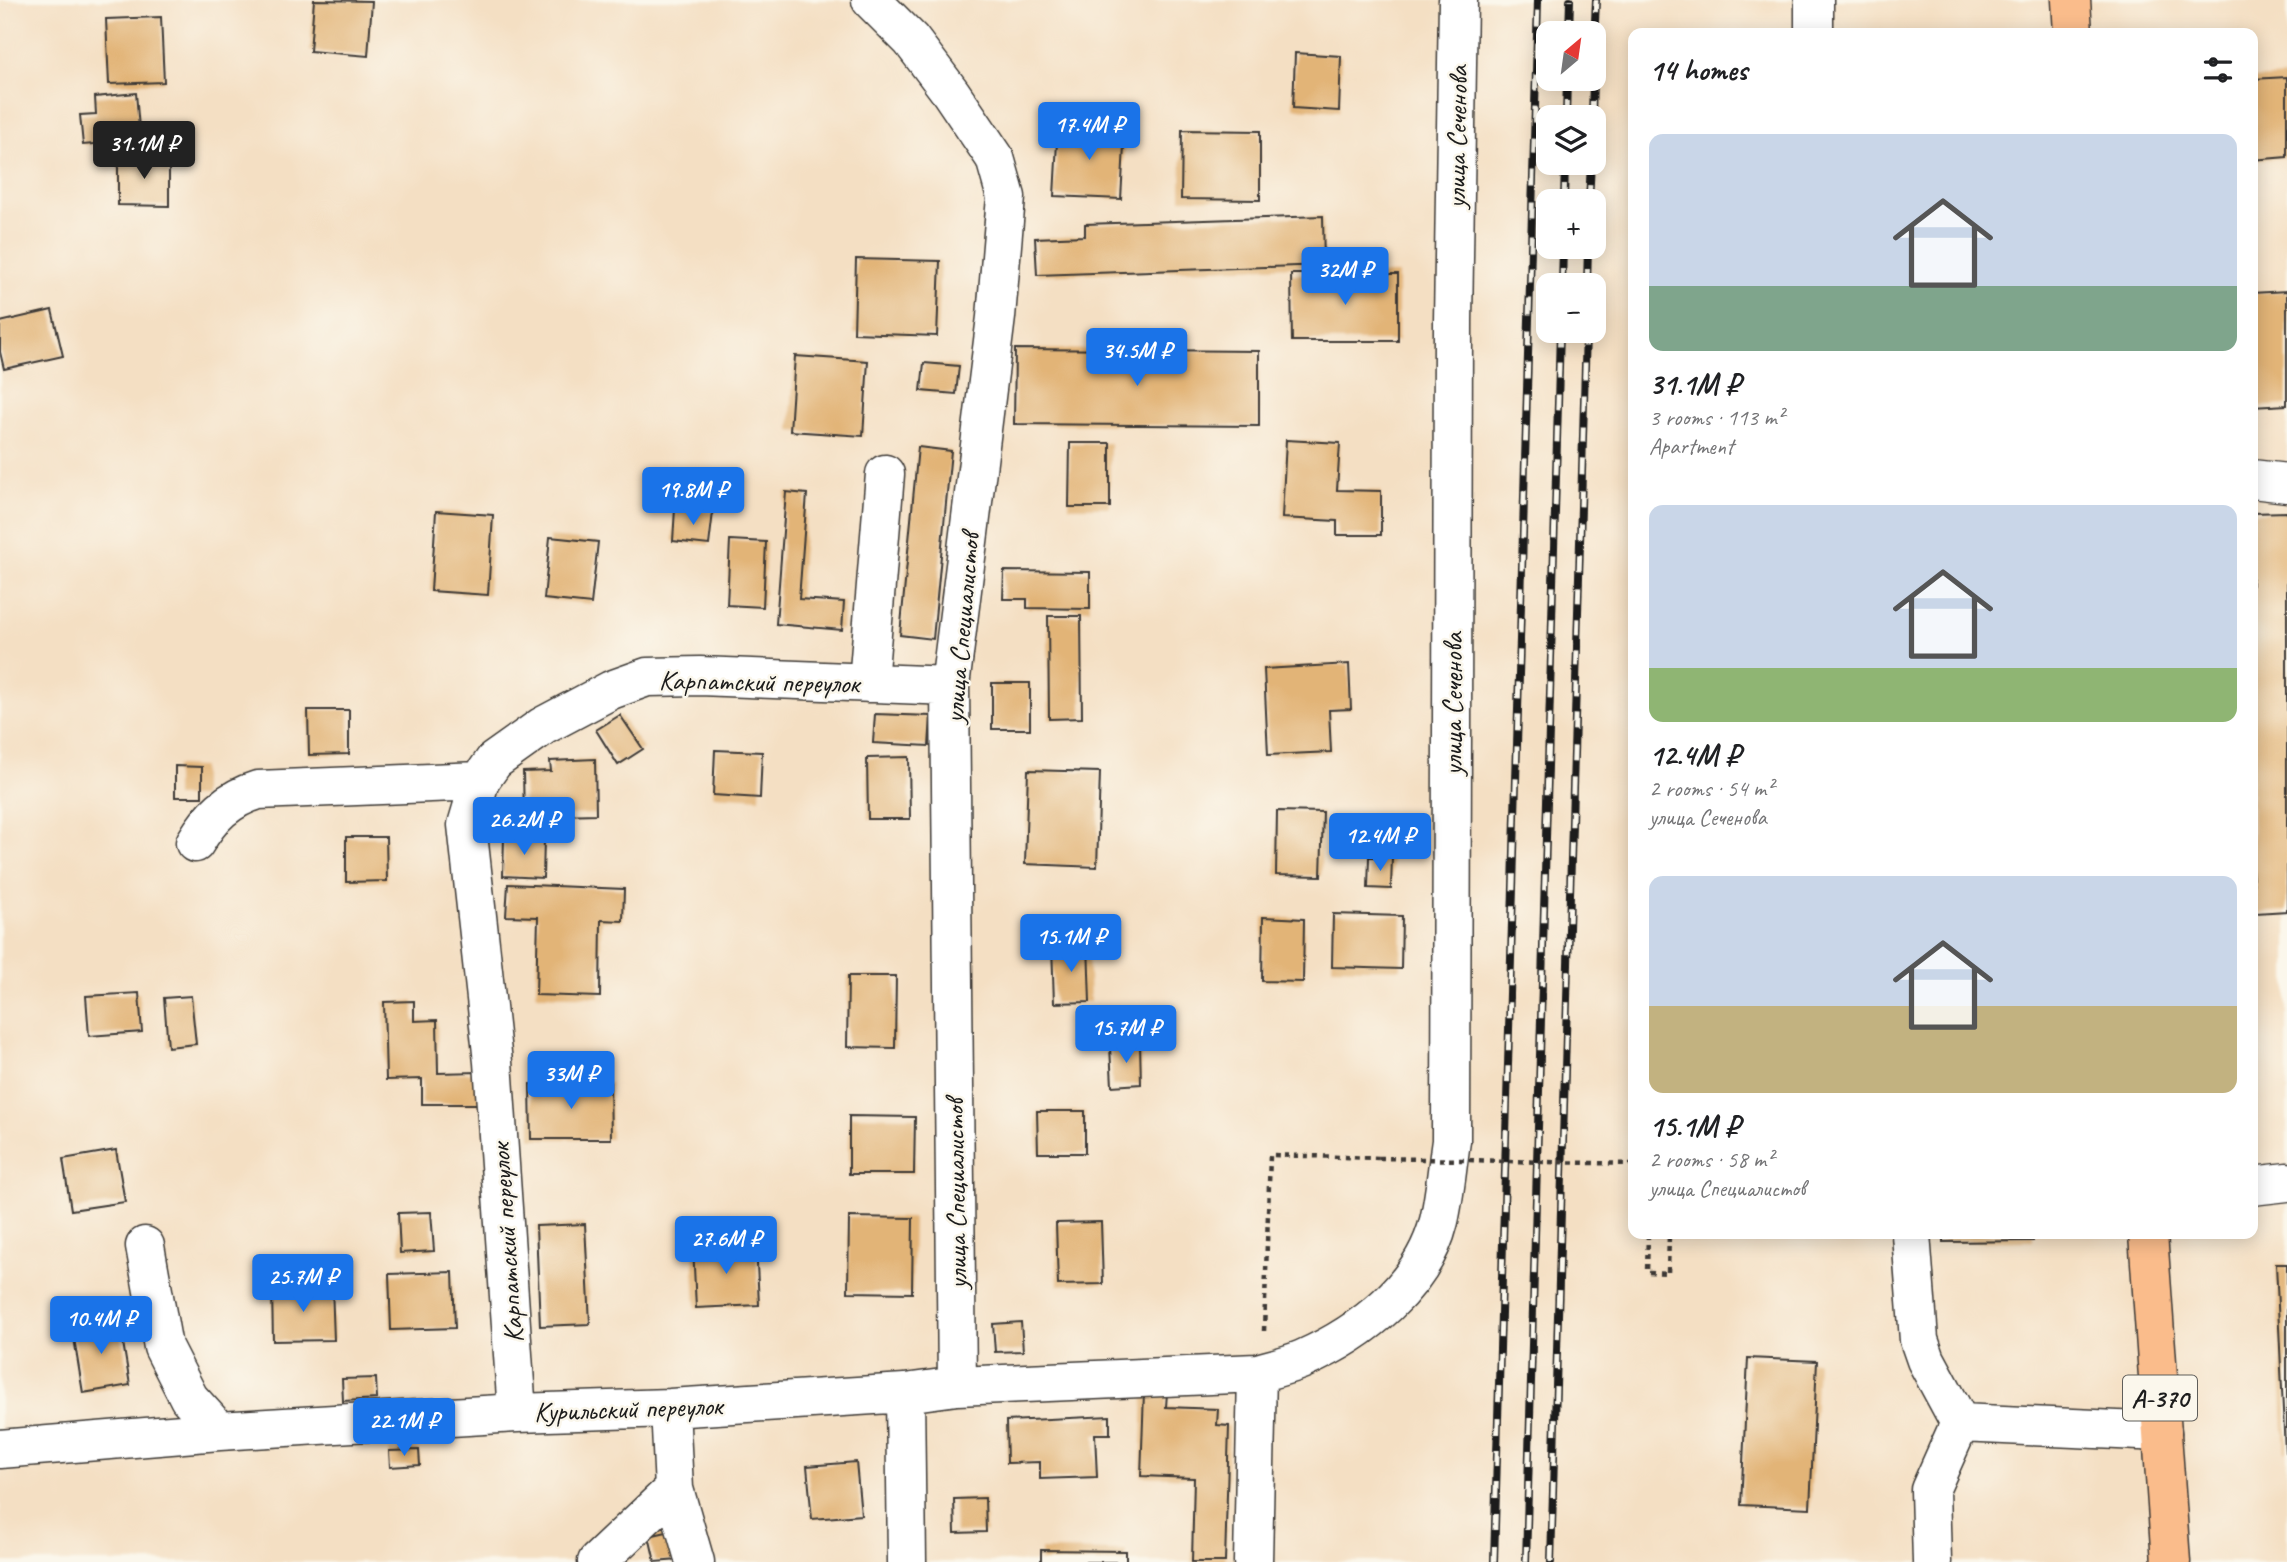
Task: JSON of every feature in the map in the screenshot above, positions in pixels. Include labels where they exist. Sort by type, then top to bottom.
[{"type":"highway","points":[[2071,0],[2073,28]]},
{"type":"highway","name":"А-370","points":[[2148,1239],[2171,1562]]},
{"type":"street","name":"улица Специалистов","points":[[871,0],[911,40],[951,93],[995,158],[1006,197],[996,317],[950,686],[957,1386]]},
{"type":"street","name":"улица Сеченова","points":[[1257,1373],[1302,1360],[1346,1338],[1404,1290],[1428,1251],[1439,1222],[1451,1141],[1453,350],[1458,0]]},
{"type":"street","points":[[1814,0],[1814,28]]},
{"type":"street","points":[[868,683],[885,474]]},
{"type":"street","points":[[2258,480],[2287,483]]},
{"type":"street","name":"Карпатский переулок","points":[[517,1413],[493,1062],[467,825],[480,780],[494,761],[543,726],[611,690],[647,677],[700,676],[950,686]]},
{"type":"street","points":[[195,843],[219,810],[239,796],[258,790],[480,780]]},
{"type":"street","points":[[2258,1185],[2287,1182]]},
{"type":"street","points":[[1911,1239],[1919,1340],[1926,1360],[1960,1423]]},
{"type":"street","points":[[145,1246],[163,1347],[189,1398],[219,1432]]},
{"type":"street","name":"Курильский переулок","points":[[0,1449],[517,1413],[670,1408],[905,1393],[957,1386],[1257,1373]]},
{"type":"street","points":[[1253,1562],[1257,1373]]},
{"type":"street","points":[[905,1393],[907,1562]]},
{"type":"street","points":[[670,1408],[674,1489],[695,1562]]},
{"type":"street","points":[[1960,1423],[2162,1432]]},
{"type":"street","points":[[1932,1562],[1930,1490],[1960,1423]]},
{"type":"street","points":[[597,1562],[674,1489]]},
{"type":"path","points":[[1266,1322],[1270,1155],[1628,1164]]},
{"type":"path","points":[[1647,1239],[1647,1272],[1668,1273],[1669,1239]]},
{"type":"building","points":[[314,0],[372,1],[368,56],[310,51]]},
{"type":"building","points":[[161,17],[164,82],[109,84],[106,19]]},
{"type":"building","points":[[1295,53],[1341,56],[1339,111],[1293,108]]},
{"type":"building","points":[[2287,77],[2287,157],[2258,159],[2258,79]]},
{"type":"building","points":[[136,93],[140,140],[83,145],[80,115],[96,114],[95,97]]},
{"type":"building","points":[[1058,124],[1125,128],[1121,199],[1054,196]]},
{"type":"building","points":[[1182,130],[1260,131],[1260,200],[1181,199]]},
{"type":"building","points":[[118,157],[169,157],[169,206],[118,205]]},
{"type":"building","points":[[1323,216],[1324,265],[1037,275],[1035,238],[1085,236],[1085,224]]},
{"type":"building","points":[[856,259],[940,261],[937,336],[854,333]]},
{"type":"building","points":[[1291,274],[1398,274],[1398,341],[1292,341]]},
{"type":"building","points":[[2287,291],[2287,405],[2258,407],[2258,293]]},
{"type":"building","points":[[52,310],[63,356],[4,369],[0,352],[0,322]]},
{"type":"building","points":[[1015,349],[1259,351],[1259,426],[1014,424]]},
{"type":"building","points":[[795,356],[868,361],[863,436],[790,431]]},
{"type":"building","points":[[924,363],[959,366],[956,394],[921,391]]},
{"type":"building","points":[[1286,440],[1340,443],[1337,490],[1381,491],[1381,535],[1337,535],[1337,521],[1282,518]]},
{"type":"building","points":[[1070,443],[1110,443],[1110,507],[1069,507]]},
{"type":"building","points":[[918,447],[951,451],[933,639],[900,635]]},
{"type":"building","points":[[786,492],[807,494],[799,599],[844,602],[842,630],[776,624]]},
{"type":"building","points":[[675,509],[713,512],[709,545],[673,541]]},
{"type":"building","points":[[436,511],[493,515],[488,595],[431,591]]},
{"type":"building","points":[[2287,512],[2287,911],[2258,913],[2258,513]]},
{"type":"building","points":[[550,537],[598,542],[591,604],[544,599]]},
{"type":"building","points":[[730,540],[766,542],[763,607],[727,605]]},
{"type":"building","points":[[1004,571],[1090,572],[1090,609],[1027,608],[1027,599],[1003,599]]},
{"type":"building","points":[[1048,616],[1081,616],[1082,718],[1049,719]]},
{"type":"building","points":[[1349,664],[1351,709],[1329,710],[1331,752],[1268,755],[1264,669]]},
{"type":"building","points":[[992,683],[1030,683],[1030,729],[992,729]]},
{"type":"building","points":[[308,710],[349,710],[349,754],[309,755]]},
{"type":"building","points":[[875,714],[931,716],[929,746],[873,743]]},
{"type":"building","points":[[620,715],[643,749],[618,765],[596,730]]},
{"type":"building","points":[[715,750],[762,752],[760,798],[713,795]]},
{"type":"building","points":[[909,757],[910,819],[868,819],[867,758]]},
{"type":"building","points":[[595,759],[596,814],[524,816],[523,772],[551,771],[550,761]]},
{"type":"building","points":[[175,766],[202,767],[202,797],[175,797]]},
{"type":"building","points":[[1028,770],[1100,772],[1097,867],[1025,864]]},
{"type":"building","points":[[1277,811],[1323,812],[1321,876],[1276,875]]},
{"type":"building","points":[[504,836],[544,838],[543,878],[503,876]]},
{"type":"building","points":[[346,837],[386,837],[387,881],[346,882]]},
{"type":"building","points":[[1369,857],[1392,857],[1391,889],[1368,888]]},
{"type":"building","points":[[508,884],[624,889],[623,921],[601,920],[600,997],[536,995],[538,917],[506,916]]},
{"type":"building","points":[[1333,914],[1402,916],[1401,969],[1332,967]]},
{"type":"building","points":[[1263,917],[1304,919],[1303,982],[1262,981]]},
{"type":"building","points":[[1088,944],[1090,1002],[1054,1003],[1052,945]]},
{"type":"building","points":[[848,976],[896,976],[895,1048],[847,1047]]},
{"type":"building","points":[[139,993],[142,1032],[89,1036],[86,996]]},
{"type":"building","points":[[191,996],[196,1044],[168,1047],[164,998]]},
{"type":"building","points":[[414,1001],[414,1021],[437,1020],[438,1073],[479,1072],[480,1104],[422,1104],[422,1079],[386,1080],[384,1002]]},
{"type":"building","points":[[1140,1044],[1141,1084],[1112,1086],[1110,1046]]},
{"type":"building","points":[[610,1083],[611,1139],[531,1139],[530,1084]]},
{"type":"building","points":[[1037,1111],[1085,1111],[1085,1153],[1038,1153]]},
{"type":"building","points":[[849,1116],[915,1117],[914,1174],[849,1174]]},
{"type":"building","points":[[116,1150],[125,1202],[71,1210],[63,1159]]},
{"type":"building","points":[[431,1212],[434,1251],[400,1253],[398,1213]]},
{"type":"building","points":[[849,1217],[913,1218],[912,1293],[848,1292]]},
{"type":"building","points":[[1101,1222],[1103,1284],[1058,1285],[1056,1223]]},
{"type":"building","points":[[585,1224],[590,1324],[540,1326],[536,1226]]},
{"type":"building","points":[[1943,1239],[2033,1239],[2033,1241],[1943,1242]]},
{"type":"building","points":[[756,1243],[759,1305],[696,1308],[693,1246]]},
{"type":"building","points":[[2276,1264],[2287,1264],[2287,1452],[2285,1452]]},
{"type":"building","points":[[453,1272],[455,1328],[391,1330],[389,1274]]},
{"type":"building","points":[[332,1286],[334,1340],[273,1341],[272,1288]]},
{"type":"building","points":[[119,1318],[130,1385],[83,1393],[72,1326]]},
{"type":"building","points":[[1021,1322],[1023,1351],[995,1352],[993,1324]]},
{"type":"building","points":[[1748,1358],[1817,1361],[1810,1508],[1741,1505]]},
{"type":"building","points":[[376,1378],[377,1399],[343,1401],[342,1379]]},
{"type":"building","points":[[1144,1392],[1167,1393],[1166,1407],[1218,1409],[1217,1425],[1229,1426],[1225,1562],[1192,1562],[1194,1478],[1141,1476]]},
{"type":"building","points":[[1110,1416],[1110,1434],[1095,1434],[1097,1477],[1040,1479],[1040,1462],[1007,1463],[1006,1421]]},
{"type":"building","points":[[419,1450],[420,1465],[390,1467],[389,1451]]},
{"type":"building","points":[[856,1462],[861,1515],[812,1519],[807,1466]]},
{"type":"building","points":[[985,1498],[986,1532],[955,1533],[954,1499]]},
{"type":"building","points":[[671,1531],[678,1560],[655,1562],[649,1536]]},
{"type":"building","points":[[1041,1550],[1126,1551],[1126,1562],[1041,1562]]},
{"type":"railway","points":[[1494,1562],[1538,0]]},
{"type":"railway","points":[[1569,21],[1570,0]]},
{"type":"railway","points":[[1595,21],[1596,0]]},
{"type":"railway","points":[[1566,105],[1567,91]]},
{"type":"railway","points":[[1592,105],[1593,91]]},
{"type":"railway","points":[[1564,189],[1565,175]]},
{"type":"railway","points":[[1590,175],[1590,189]]},
{"type":"railway","points":[[1562,273],[1563,259]]},
{"type":"railway","points":[[1587,273],[1588,259]]},
{"type":"railway","points":[[1526,1562],[1560,343]]},
{"type":"railway","points":[[1551,1562],[1586,343]]}]
